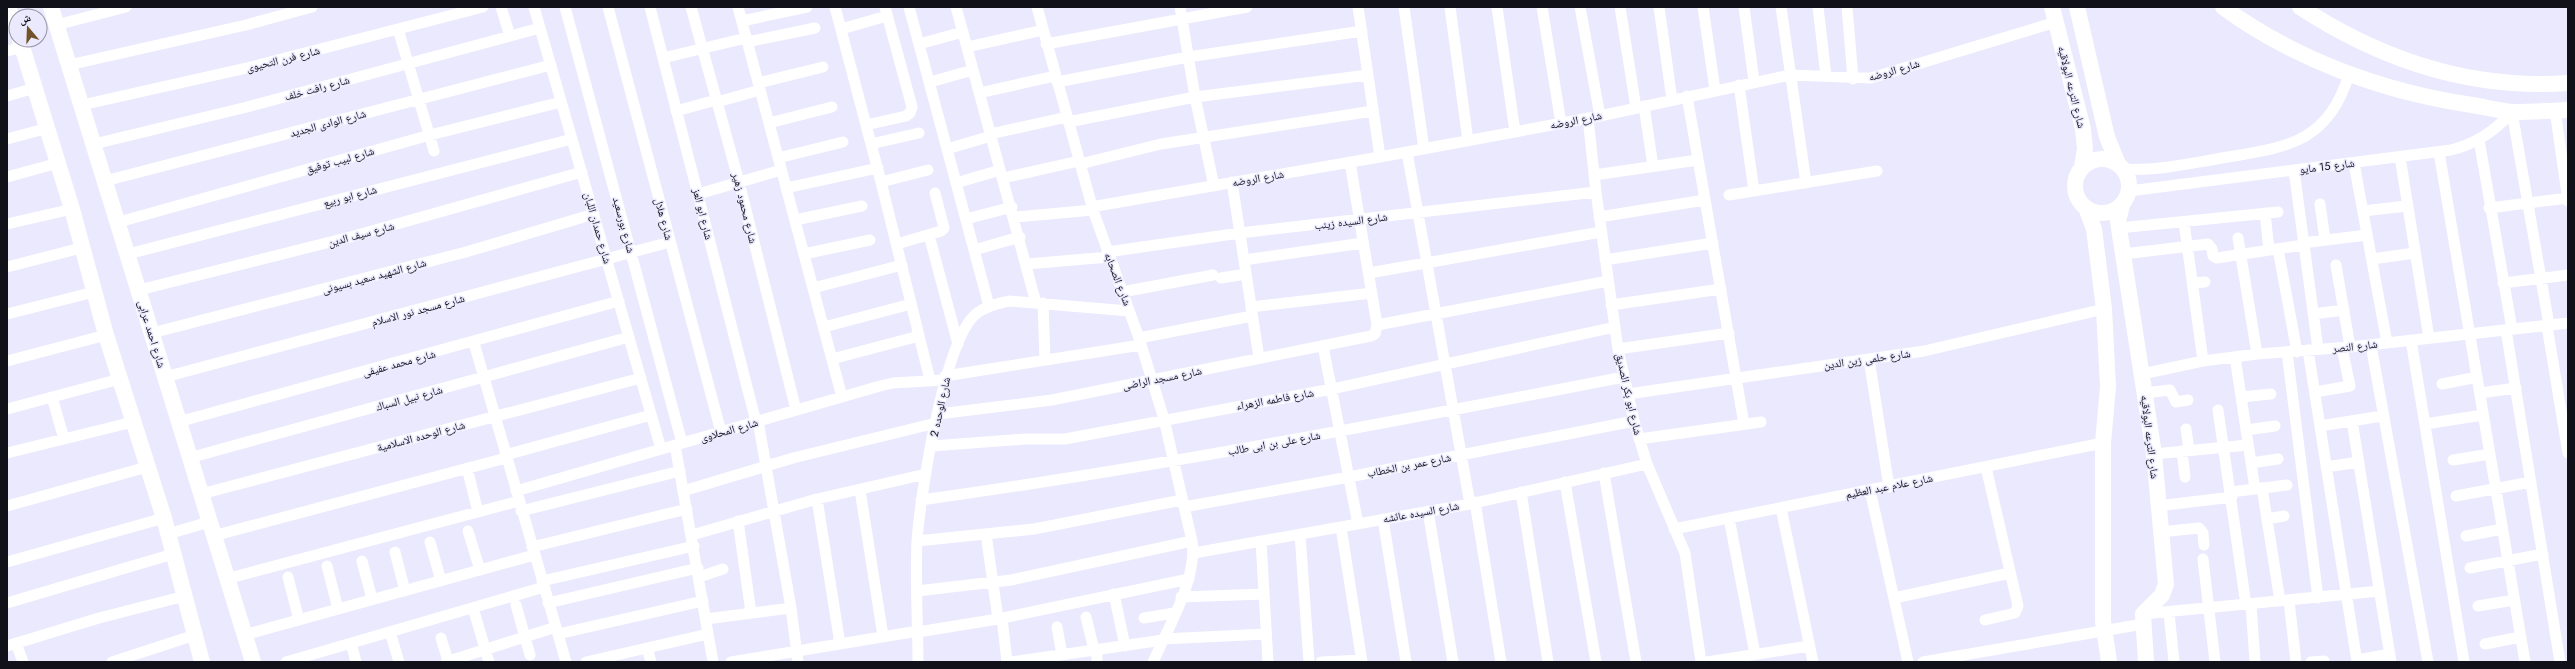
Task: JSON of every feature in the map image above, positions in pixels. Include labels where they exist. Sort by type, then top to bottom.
[{"type":"street","name":"شارع احمد عرابى","points":[[51,7],[128,254],[226,579],[253,662]]},
{"type":"street","points":[[56,25],[126,7]]},
{"type":"street","points":[[69,65],[246,25],[312,7]]},
{"type":"street","name":"شارع فرن التحيوى","points":[[82,105],[255,66],[483,7]]},
{"type":"street","points":[[502,7],[510,36]]},
{"type":"street","name":"شارع حمدان اللبان","points":[[534,7],[661,449]]},
{"type":"street","name":"شارع بورسعيد","points":[[565,7],[631,253],[679,444],[680,471],[683,492],[693,540],[713,662]]},
{"type":"street","name":"شارع هلال","points":[[608,7],[721,432]]},
{"type":"street","name":"شارع ابو العز","points":[[650,7],[767,466],[791,608],[797,656]]},
{"type":"street","name":"شارع محمود زهير","points":[[691,7],[739,182],[796,410]]},
{"type":"street","points":[[738,7],[842,397]]},
{"type":"street","points":[[742,21],[807,7]]},
{"type":"street","points":[[835,7],[878,168],[930,380]]},
{"type":"street","points":[[909,7],[989,306]]},
{"type":"street","points":[[957,7],[1001,174],[1040,303],[1045,360]]},
{"type":"street","name":"شارع الصحابه","points":[[1037,7],[1092,208],[1140,342],[1164,419],[1194,553]]},
{"type":"street","points":[[1046,44],[1181,12],[1247,7]]},
{"type":"street","points":[[1358,7],[1380,157]]},
{"type":"street","points":[[1404,7],[1424,149]]},
{"type":"street","points":[[1450,7],[1468,141]]},
{"type":"street","points":[[1497,7],[1515,132]]},
{"type":"street","points":[[1542,7],[1561,123]]},
{"type":"street","points":[[1580,7],[1600,116]]},
{"type":"street","points":[[1620,7],[1653,166]]},
{"type":"street","points":[[1659,7],[1672,100]]},
{"type":"street","points":[[1703,7],[1715,90]]},
{"type":"street","points":[[1744,7],[1754,81]]},
{"type":"street","points":[[1781,7],[1806,182]]},
{"type":"street","points":[[1818,7],[1826,76]]},
{"type":"street","points":[[1847,7],[1853,79]]},
{"type":"street","name":"شارع الترعه البولاقيه","points":[[2077,7],[2105,132],[2121,167]]},
{"type":"street","points":[[2223,7],[2272,38],[2349,74],[2392,88],[2435,99],[2512,112],[2561,110],[2568,199],[2489,208]]},
{"type":"street","points":[[2300,7],[2330,27],[2369,47],[2410,63],[2447,74],[2490,82],[2534,86],[2568,83]]},
{"type":"street","points":[[841,29],[886,12],[912,107],[906,116],[866,125]]},
{"type":"street","points":[[1181,12],[1195,97],[1214,186]]},
{"type":"street","name":"شارع الروضه","points":[[966,219],[1013,212],[1092,208],[1600,116],[1754,81],[1790,75],[1826,76],[1853,79],[1871,78],[2054,14]]},
{"type":"street","name":"شارع الترعه البولاقيه","points":[[2054,14],[2085,139],[2082,167]]},
{"type":"street","name":"شارع رافت خلف","points":[[94,144],[247,107],[540,28]]},
{"type":"street","points":[[663,58],[702,48],[815,28]]},
{"type":"street","points":[[398,29],[434,150]]},
{"type":"street","points":[[967,47],[1043,30]]},
{"type":"street","points":[[979,93],[1188,57],[1362,30]]},
{"type":"street","points":[[919,44],[963,32]]},
{"type":"street","points":[[22,48],[36,88],[72,209],[81,248],[106,335],[166,526],[202,662]]},
{"type":"street","name":"شارع الوادى الجديد","points":[[105,181],[551,65]]},
{"type":"street","points":[[676,111],[716,101],[822,67]]},
{"type":"street","points":[[930,82],[973,70]]},
{"type":"street","points":[[2121,167],[2154,169],[2288,146],[2311,132],[2330,114],[2342,95],[2349,74]]},
{"type":"street","points":[[947,149],[991,135],[1067,119],[1195,97],[1368,75]]},
{"type":"street","points":[[1739,85],[1754,191]]},
{"type":"street","points":[[7,96],[36,88]]},
{"type":"street","points":[[1687,96],[1744,424]]},
{"type":"street","name":"شارع لبيب توفيق","points":[[118,222],[430,135],[561,102]]},
{"type":"street","points":[[769,123],[832,107]]},
{"type":"street","points":[[956,182],[1079,163],[1161,144],[1373,111]]},
{"type":"street","points":[[2512,112],[2541,278],[2568,453]]},
{"type":"street","name":"شارع 15 مايو","points":[[2125,198],[2294,170],[2439,152],[2460,148],[2479,140],[2497,128],[2512,112]]},
{"type":"street","name":"شارع ابو بكر الصديق","points":[[1588,118],[1599,217],[1618,349],[1634,421],[1647,464],[1685,553],[1701,662]]},
{"type":"street","points":[[7,139],[48,128]]},
{"type":"street","points":[[871,144],[919,133]]},
{"type":"street","name":"شارع ابو ربيع","points":[[128,254],[572,139]]},
{"type":"street","points":[[2479,140],[2489,208],[2504,283],[2516,388],[2560,662]]},
{"type":"street","points":[[778,158],[843,142]]},
{"type":"street","points":[[1407,152],[1459,456],[1472,503],[1500,662]]},
{"type":"street","points":[[2439,152],[2525,662]]},
{"type":"street","points":[[2400,157],[2429,338]]},
{"type":"street","points":[[2086,208],[2095,212],[2104,213],[2125,198],[2127,176],[2121,167],[2109,160],[2099,159],[2082,167],[2075,186],[2078,199],[2086,208],[2094,229],[2104,309],[2108,387],[2104,443],[2105,630],[2109,662]]},
{"type":"street","points":[[1594,175],[1698,160]]},
{"type":"street","points":[[1350,162],[1377,325],[1608,281]]},
{"type":"street","points":[[7,177],[58,163]]},
{"type":"street","points":[[2354,163],[2387,343]]},
{"type":"street","points":[[786,188],[878,168]]},
{"type":"street","points":[[698,194],[781,170]]},
{"type":"street","points":[[881,182],[928,170]]},
{"type":"street","points":[[2294,170],[2313,314],[2315,392],[2348,595],[2357,661],[2391,658],[2352,421]]},
{"type":"street","points":[[1729,195],[1877,171]]},
{"type":"street","name":"شارع سيف الدين","points":[[139,290],[354,236],[582,172]]},
{"type":"street","points":[[1232,182],[1259,358]]},
{"type":"street","name":"شارع السيده زينب","points":[[1027,264],[1108,254],[1240,233],[1596,192]]},
{"type":"street","points":[[897,244],[929,235],[944,228],[935,193]]},
{"type":"street","name":"شارع الترعه البولاقيه","points":[[2125,198],[2118,215],[2119,228],[2154,454],[2165,590],[2143,619]]},
{"type":"street","points":[[1599,217],[1705,200]]},
{"type":"street","points":[[2320,204],[2325,240]]},
{"type":"street","points":[[795,220],[862,206]]},
{"type":"street","points":[[2363,211],[2408,206]]},
{"type":"street","points":[[7,224],[72,209]]},
{"type":"street","points":[[2119,228],[2278,212]]},
{"type":"street","name":"شارع الشهيد سعيد بسيونى","points":[[152,334],[466,252],[594,214]]},
{"type":"street","points":[[2265,214],[2274,250],[2292,352],[2318,598]]},
{"type":"street","points":[[2184,222],[2203,361]]},
{"type":"street","points":[[1368,273],[1601,232]]},
{"type":"street","points":[[929,235],[958,344]]},
{"type":"street","points":[[2123,254],[2208,244],[2212,249],[2215,258],[2274,250],[2325,240],[2368,235]]},
{"type":"street","points":[[974,250],[1020,237]]},
{"type":"street","points":[[2238,238],[2258,354]]},
{"type":"street","points":[[804,254],[870,240]]},
{"type":"street","name":"شارع مسجد نور الاسلام","points":[[165,377],[670,242]]},
{"type":"street","points":[[1244,260],[1364,243]]},
{"type":"street","points":[[1605,260],[1713,243]]},
{"type":"street","points":[[7,267],[81,248]]},
{"type":"street","points":[[2372,259],[2415,253]]},
{"type":"street","points":[[813,288],[902,265]]},
{"type":"street","points":[[2315,392],[2350,386],[2344,310],[2336,265]]},
{"type":"street","points":[[1122,292],[1246,274]]},
{"type":"street","points":[[2504,283],[2568,275]]},
{"type":"street","points":[[2192,283],[2205,282]]},
{"type":"street","points":[[1611,305],[1721,289]]},
{"type":"street","points":[[7,314],[94,292]]},
{"type":"street","name":"شارع المحلاوى","points":[[519,501],[661,449],[893,383],[944,378],[1140,342],[1252,312],[1372,292]]},
{"type":"street","name":"شارع محمد عفيفى","points":[[178,422],[474,343],[619,301]]},
{"type":"street","name":"شارع الوحده 2","points":[[918,662],[917,541],[922,500],[944,378],[964,328],[975,315],[989,306],[1009,302],[1040,303],[1129,311]]},
{"type":"street","points":[[824,327],[911,304]]},
{"type":"street","name":"شارع حلمى زين الدين","points":[[1628,394],[1924,351],[2104,309]]},
{"type":"street","points":[[2313,314],[2344,310]]},
{"type":"street","name":"شارع النصر","points":[[2142,374],[2203,361],[2258,354],[2371,345],[2568,323]]},
{"type":"street","name":"شارع مسجد الراضى","points":[[683,492],[767,466],[937,419],[1052,400],[1371,336],[1375,334],[1377,325]]},
{"type":"street","name":"شارع فاطمه الزهراء","points":[[932,446],[1025,439],[1065,439],[1164,419],[1332,389],[1615,327]]},
{"type":"street","points":[[1618,349],[1729,333]]},
{"type":"street","points":[[7,361],[106,335]]},
{"type":"street","points":[[832,359],[919,336]]},
{"type":"street","name":"شارع نبيل السباك","points":[[189,458],[629,337]]},
{"type":"street","points":[[2411,340],[2464,662]]},
{"type":"street","points":[[474,343],[566,662]]},
{"type":"street","points":[[2371,345],[2382,416],[2428,662]]},
{"type":"street","points":[[1323,346],[1358,524]]},
{"type":"street","points":[[2235,357],[2251,463],[2267,519],[2296,662]]},
{"type":"street","points":[[1869,359],[1889,487]]},
{"type":"street","name":"شارع على بن ابى طالب","points":[[922,500],[1341,432],[1624,377]]},
{"type":"street","points":[[2442,384],[2477,377]]},
{"type":"street","name":"شارع الوحده الاسلامية","points":[[201,494],[641,378]]},
{"type":"street","points":[[7,409],[120,379]]},
{"type":"street","points":[[2480,393],[2516,388]]},
{"type":"street","points":[[2145,393],[2170,390],[2176,402],[2188,400]]},
{"type":"street","points":[[2241,397],[2271,394]]},
{"type":"street","points":[[52,397],[64,439]]},
{"type":"street","points":[[2218,410],[2256,662]]},
{"type":"street","points":[[2425,424],[2483,414]]},
{"type":"street","points":[[7,562],[166,526],[211,529],[467,468],[651,415]]},
{"type":"street","points":[[2320,426],[2382,416]]},
{"type":"street","name":"شارع عمر بن الخطاب","points":[[917,541],[1034,529],[1183,503],[1349,477],[1634,421]]},
{"type":"street","points":[[7,453],[133,422]]},
{"type":"street","points":[[1639,439],[1761,422]]},
{"type":"street","points":[[2246,430],[2275,426]]},
{"type":"street","points":[[2185,477],[2186,429]]},
{"type":"street","name":"شارع علام عبد العظيم","points":[[1674,529],[2104,443]]},
{"type":"street","points":[[2154,454],[2248,445]]},
{"type":"street","points":[[2453,460],[2490,454]]},
{"type":"street","points":[[2251,463],[2278,459]]},
{"type":"street","points":[[2326,467],[2359,462]]},
{"type":"street","name":"شارع السيده عائشه","points":[[1194,553],[1472,503],[1647,464]]},
{"type":"street","points":[[7,506],[147,467]]},
{"type":"street","points":[[1985,620],[2011,615],[2017,610],[1986,467]]},
{"type":"street","points":[[467,468],[478,512]]},
{"type":"street","points":[[226,579],[519,501],[680,471]]},
{"type":"street","points":[[286,662],[317,658],[351,643],[473,608],[543,584],[693,540],[738,521],[775,510],[926,474]]},
{"type":"street","points":[[1604,474],[1636,662]]},
{"type":"street","points":[[1565,482],[1596,662]]},
{"type":"street","points":[[2456,496],[2531,482]]},
{"type":"street","points":[[2158,506],[2232,495],[2287,484]]},
{"type":"street","points":[[860,490],[883,636]]},
{"type":"street","points":[[1870,490],[1908,662]]},
{"type":"street","points":[[1521,492],[1548,662]]},
{"type":"street","points":[[817,499],[840,644]]},
{"type":"street","points":[[1781,508],[1813,662]]},
{"type":"street","points":[[244,635],[480,570],[533,551],[687,509]]},
{"type":"street","points":[[1428,511],[1453,662]]},
{"type":"street","points":[[2267,519],[2284,516]]},
{"type":"street","points":[[1729,518],[1755,654]]},
{"type":"street","points":[[1383,519],[1406,662]]},
{"type":"street","points":[[738,521],[751,613]]},
{"type":"street","points":[[1321,662],[1361,661],[1341,527]]},
{"type":"street","points":[[2160,532],[2195,527],[2201,530],[2204,545]]},
{"type":"street","points":[[2466,536],[2502,529]]},
{"type":"street","points":[[468,530],[480,570]]},
{"type":"street","points":[[986,534],[1007,662]]},
{"type":"street","points":[[1300,534],[1309,662]]},
{"type":"street","points":[[917,591],[993,582],[1192,541]]},
{"type":"street","points":[[1261,541],[1268,662]]},
{"type":"street","points":[[430,542],[441,581]]},
{"type":"street","points":[[395,552],[405,591]]},
{"type":"street","points":[[1153,662],[1182,597],[1189,578],[1194,553]]},
{"type":"street","points":[[7,603],[173,554]]},
{"type":"street","points":[[2470,568],[2543,554]]},
{"type":"street","points":[[2203,559],[2210,608],[2215,662]]},
{"type":"street","points":[[362,561],[372,600]]},
{"type":"street","points":[[327,566],[338,609]]},
{"type":"street","points":[[548,603],[723,569]]},
{"type":"street","points":[[1894,598],[2010,573]]},
{"type":"street","points":[[288,577],[299,620]]},
{"type":"street","points":[[731,662],[797,656],[840,644],[1000,618],[1189,578]]},
{"type":"street","points":[[1923,662],[2105,630],[2169,613],[2380,591]]},
{"type":"street","points":[[1114,594],[1125,646]]},
{"type":"street","points":[[1182,597],[1264,594]]},
{"type":"street","points":[[23,662],[12,644],[99,618],[185,596]]},
{"type":"street","points":[[2478,606],[2514,600]]},
{"type":"street","points":[[441,638],[447,662],[525,637],[703,601]]},
{"type":"street","points":[[516,605],[530,655]]},
{"type":"street","points":[[473,608],[489,662]]},
{"type":"street","points":[[706,619],[791,608]]},
{"type":"street","points":[[1144,618],[1174,613]]},
{"type":"street","points":[[2169,613],[2174,662]]},
{"type":"street","points":[[1086,617],[1097,662]]},
{"type":"street","points":[[2143,619],[2146,662]]},
{"type":"street","points":[[1057,627],[1062,655]]},
{"type":"street","points":[[390,632],[399,662]]},
{"type":"street","points":[[586,662],[708,634]]},
{"type":"street","points":[[1012,662],[1163,640],[1266,634]]},
{"type":"street","points":[[112,662],[195,635]]},
{"type":"street","points":[[2485,644],[2520,637]]},
{"type":"street","points":[[351,643],[356,662]]},
{"type":"street","points":[[1707,662],[1809,646]]},
{"type":"street","points":[[647,648],[651,662]]},
{"type":"street","points":[[2311,662],[2324,661]]}]
